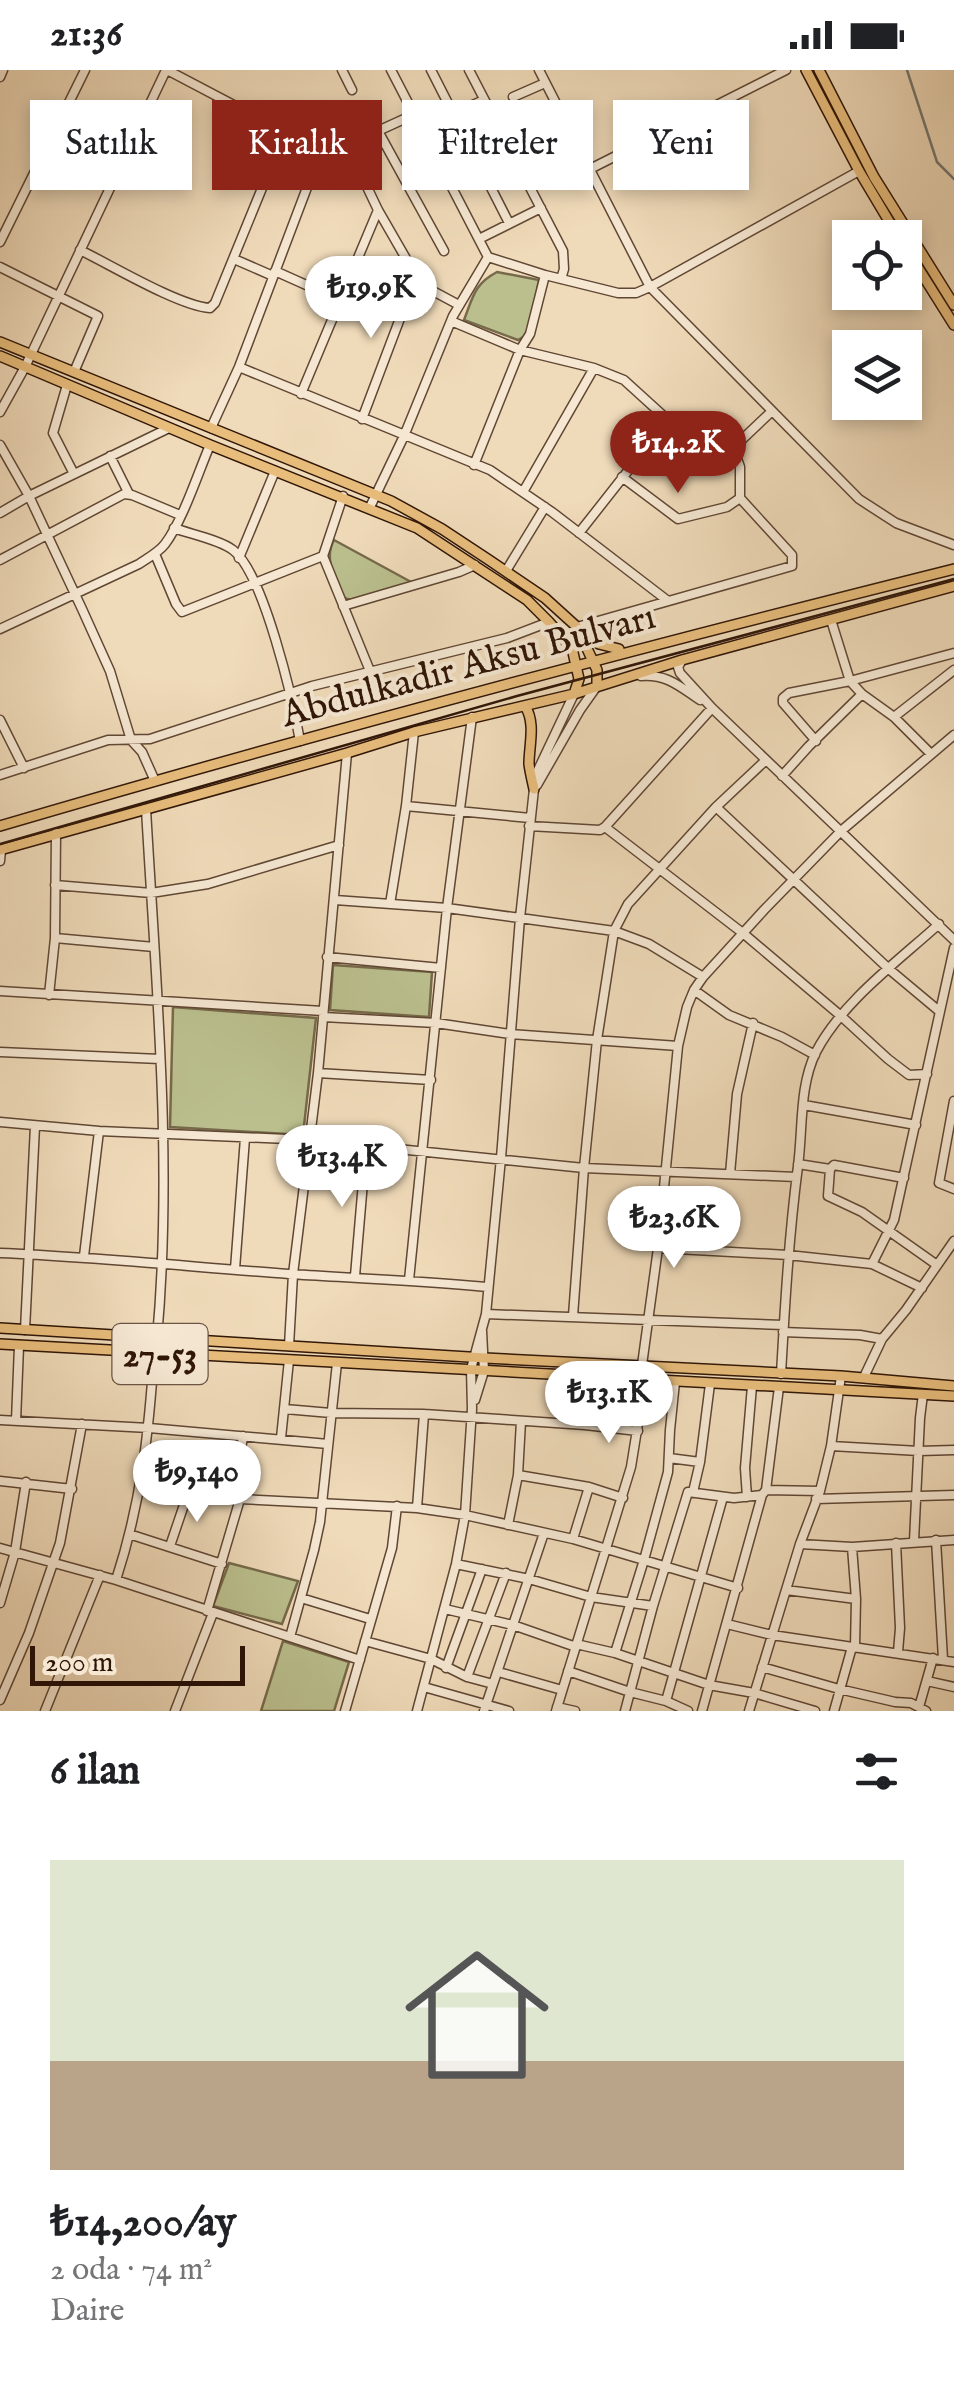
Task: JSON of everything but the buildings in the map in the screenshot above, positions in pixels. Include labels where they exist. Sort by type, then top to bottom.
[{"type":"main road","points":[[806,70],[888,220]]},
{"type":"main road","points":[[819,70],[874,177],[954,306]]},
{"type":"main road","points":[[922,274],[954,325]]},
{"type":"main road","points":[[0,342],[391,502],[442,528],[506,571],[599,644],[608,648],[637,648]]},
{"type":"main road","points":[[0,356],[417,528],[527,600],[549,622],[572,648],[579,679],[574,694]]},
{"type":"main road","name":"Abdulkadir Aksu Bulvarı","points":[[0,826],[576,664],[954,569]]},
{"type":"main road","points":[[0,850],[414,732],[574,694],[682,660],[954,586]]},
{"type":"main road","points":[[577,627],[598,674],[597,686]]},
{"type":"main road","points":[[524,706],[532,726],[529,769],[534,789]]},
{"type":"main road","points":[[0,1328],[864,1377],[954,1386]]},
{"type":"main road","name":"27-53","points":[[0,1344],[337,1363]]},
{"type":"main road","points":[[337,1363],[954,1396]]},
{"type":"street","points":[[70,100],[85,70]]},
{"type":"street","points":[[153,100],[167,70],[224,100]]},
{"type":"street","points":[[342,70],[352,90]]},
{"type":"street","points":[[391,70],[406,100]]},
{"type":"street","points":[[430,70],[445,100]]},
{"type":"street","points":[[469,70],[484,100]]},
{"type":"street","points":[[539,70],[555,100]]},
{"type":"street","points":[[593,167],[786,70]]},
{"type":"street","points":[[513,97],[546,83]]},
{"type":"street","points":[[382,138],[444,251]]},
{"type":"street","points":[[454,190],[488,257],[618,293],[650,287],[859,171]]},
{"type":"street","points":[[593,175],[650,287],[771,412],[870,508],[954,546]]},
{"type":"street","points":[[0,242],[30,180]]},
{"type":"street","points":[[0,412],[109,190]]},
{"type":"street","points":[[80,250],[161,291],[210,308],[262,190]]},
{"type":"street","points":[[211,428],[239,368],[306,190]]},
{"type":"street","points":[[369,190],[416,276],[431,290],[460,305]]},
{"type":"street","points":[[491,190],[508,223]]},
{"type":"street","points":[[532,190],[563,251],[561,279]]},
{"type":"street","points":[[480,238],[542,208]]},
{"type":"street","points":[[301,394],[378,210]]},
{"type":"street","points":[[370,507],[451,320],[488,257]]},
{"type":"street","points":[[234,259],[342,301]]},
{"type":"street","points":[[0,266],[98,316],[74,372]]},
{"type":"street","points":[[474,464],[528,339],[545,275]]},
{"type":"street","points":[[362,419],[416,276]]},
{"type":"street","points":[[351,278],[406,303]]},
{"type":"street","points":[[451,320],[520,350],[594,368],[624,380],[668,420],[694,420],[734,448],[740,467],[740,498],[792,555],[792,566],[577,627]]},
{"type":"street","points":[[239,368],[490,470],[546,507],[668,600]]},
{"type":"street","points":[[523,492],[594,368]]},
{"type":"street","points":[[68,385],[53,433],[74,474]]},
{"type":"street","points":[[734,448],[771,412]]},
{"type":"street","points":[[579,533],[668,420]]},
{"type":"street","points":[[0,513],[169,428]]},
{"type":"street","points":[[0,445],[75,594],[110,671],[131,740],[142,752],[154,780]]},
{"type":"street","points":[[0,629],[155,554],[174,528],[210,445]]},
{"type":"street","points":[[110,456],[129,494]]},
{"type":"street","points":[[239,558],[275,471]]},
{"type":"street","points":[[622,477],[678,519],[727,506],[740,498]]},
{"type":"street","points":[[0,560],[124,494],[180,515]]},
{"type":"street","points":[[343,496],[324,556],[370,672]]},
{"type":"street","points":[[506,571],[546,507]]},
{"type":"street","points":[[174,528],[232,549],[239,558],[260,595],[291,692],[300,742]]},
{"type":"street","points":[[155,554],[182,612],[324,556]]},
{"type":"street","points":[[343,606],[474,565]]},
{"type":"street","points":[[831,620],[850,681],[894,717],[930,754]]},
{"type":"street","points":[[0,775],[108,740],[150,739],[291,692],[507,638],[549,622]]},
{"type":"street","points":[[816,741],[783,703],[783,698],[954,653]]},
{"type":"street","points":[[682,660],[680,672],[712,708],[954,940]]},
{"type":"street","points":[[894,717],[954,670]]},
{"type":"street","points":[[628,677],[668,678],[712,708]]},
{"type":"street","points":[[534,789],[597,686]]},
{"type":"street","points":[[472,1414],[484,1371],[479,1357],[501,1158],[529,822],[538,770],[574,694]]},
{"type":"street","points":[[782,776],[862,694]]},
{"type":"street","points":[[406,806],[600,830],[712,708]]},
{"type":"street","points":[[409,1280],[447,908],[472,717]]},
{"type":"street","points":[[0,720],[24,768]]},
{"type":"street","points":[[390,904],[414,732]]},
{"type":"street","points":[[642,1366],[678,1046],[694,990],[841,831],[954,735]]},
{"type":"street","points":[[288,1346],[347,753]]},
{"type":"street","points":[[573,1316],[597,1040],[614,931],[628,904],[716,807],[766,760]]},
{"type":"street","points":[[716,807],[940,1012]]},
{"type":"street","points":[[146,810],[164,1133],[164,1265],[156,1338]]},
{"type":"street","points":[[605,827],[744,934],[909,1075],[927,1074]]},
{"type":"street","points":[[49,995],[55,938],[56,833]]},
{"type":"street","points":[[55,885],[151,893],[208,884],[339,844]]},
{"type":"street","points":[[0,850],[0,861]]},
{"type":"street","points":[[335,900],[447,908],[614,931],[649,944],[702,977]]},
{"type":"street","points":[[780,1374],[796,1177],[809,1072],[815,1055],[840,1016],[890,970],[954,922]]},
{"type":"street","points":[[55,938],[154,947]]},
{"type":"street","points":[[872,1264],[890,1230],[904,1178],[954,948]]},
{"type":"street","points":[[327,956],[441,968]]},
{"type":"street","points":[[694,990],[730,1015],[815,1055]]},
{"type":"street","points":[[0,991],[158,1000],[678,1046]]},
{"type":"street","points":[[730,1174],[737,1094],[752,1023]]},
{"type":"street","points":[[0,1052],[160,1058]]},
{"type":"street","points":[[318,1072],[431,1080]]},
{"type":"street","points":[[954,1100],[939,1183],[954,1189]]},
{"type":"street","points":[[804,1105],[916,1125]]},
{"type":"street","points":[[0,1122],[99,1131],[310,1140],[584,1168],[796,1177]]},
{"type":"street","points":[[24,1330],[36,1126]]},
{"type":"street","points":[[84,1256],[99,1131]]},
{"type":"street","points":[[235,1269],[245,1138]]},
{"type":"street","points":[[355,1276],[366,1147]]},
{"type":"street","points":[[798,1164],[904,1178]]},
{"type":"street","points":[[830,1169],[828,1196],[862,1212],[938,1265]]},
{"type":"street","points":[[864,1377],[882,1340],[954,1241]]},
{"type":"street","points":[[658,1248],[872,1264],[922,1288]]},
{"type":"street","points":[[0,1254],[84,1256],[487,1287]]},
{"type":"street","points":[[486,1314],[650,1319],[784,1328],[882,1340]]},
{"type":"street","points":[[16,1421],[19,1346]]},
{"type":"street","points":[[116,1580],[140,1489],[154,1354]]},
{"type":"street","points":[[417,1711],[465,1515],[471,1370],[479,1357]]},
{"type":"street","points":[[281,1438],[290,1360]]},
{"type":"street","points":[[290,1637],[314,1550],[337,1363]]},
{"type":"street","points":[[749,1711],[818,1495],[831,1446],[841,1376]]},
{"type":"street","points":[[585,1425],[590,1377]]},
{"type":"street","points":[[574,1711],[556,1709],[623,1498],[645,1380]]},
{"type":"street","points":[[615,1653],[668,1472],[675,1382]]},
{"type":"street","points":[[692,1492],[710,1384]]},
{"type":"street","points":[[746,1497],[744,1468],[752,1386]]},
{"type":"street","points":[[702,1711],[764,1492],[778,1387]]},
{"type":"street","points":[[914,1541],[923,1394]]},
{"type":"street","points":[[284,1408],[331,1413],[472,1414],[638,1430]]},
{"type":"street","points":[[417,1508],[424,1414]]},
{"type":"street","points":[[0,1420],[328,1444]]},
{"type":"street","points":[[508,1525],[518,1475],[522,1421]]},
{"type":"street","points":[[0,1700],[54,1562],[82,1424]]},
{"type":"street","points":[[176,1711],[222,1564],[237,1498],[242,1436]]},
{"type":"street","points":[[831,1446],[954,1450]]},
{"type":"street","points":[[669,1458],[700,1462]]},
{"type":"street","points":[[518,1475],[590,1487],[623,1498]]},
{"type":"street","points":[[0,1480],[72,1488]]},
{"type":"street","points":[[0,1603],[26,1482]]},
{"type":"street","points":[[574,1539],[590,1487]]},
{"type":"street","points":[[140,1489],[397,1506],[465,1515],[574,1539],[738,1588]]},
{"type":"street","points":[[625,1711],[688,1492],[723,1497],[764,1492],[954,1495]]},
{"type":"street","points":[[170,1546],[188,1493]]},
{"type":"street","points":[[666,1700],[723,1497]]},
{"type":"street","points":[[345,1711],[392,1548],[397,1506]]},
{"type":"street","points":[[485,1708],[544,1533]]},
{"type":"street","points":[[129,1534],[222,1564]]},
{"type":"street","points":[[936,1540],[943,1659]]},
{"type":"street","points":[[800,1544],[852,1547],[954,1540]]},
{"type":"street","points":[[896,1543],[898,1652]]},
{"type":"street","points":[[834,1711],[854,1646],[852,1547]]},
{"type":"street","points":[[0,1548],[100,1575],[360,1660]]},
{"type":"street","points":[[456,1564],[506,1573],[590,1597],[653,1606]]},
{"type":"street","points":[[446,1668],[482,1569]]},
{"type":"street","points":[[467,1677],[506,1573]]},
{"type":"street","points":[[45,1711],[100,1575]]},
{"type":"street","points":[[786,1590],[856,1599]]},
{"type":"street","points":[[301,1598],[370,1619]]},
{"type":"street","points":[[444,1609],[615,1653],[709,1685],[754,1693],[809,1710]]},
{"type":"street","points":[[726,1624],[772,1635],[954,1662]]},
{"type":"street","points":[[365,1640],[493,1684]]},
{"type":"street","points":[[762,1667],[921,1709],[932,1658]]},
{"type":"street","points":[[568,1672],[666,1700],[688,1711]]},
{"type":"street","points":[[502,1673],[562,1690]]},
{"type":"street","points":[[927,1681],[954,1687]]},
{"type":"street","points":[[424,1687],[485,1708],[508,1711]]},
{"type":"green space","points":[[497,272],[539,280],[528,334],[518,340],[464,320],[479,286]]},
{"type":"green space","points":[[334,540],[413,583],[351,600],[344,598],[330,562]]},
{"type":"green space","points":[[333,965],[432,972],[429,1017],[330,1010]]},
{"type":"green space","points":[[173,1007],[316,1018],[303,1135],[170,1127]]},
{"type":"green space","points":[[229,1563],[298,1581],[282,1624],[213,1606]]},
{"type":"green space","points":[[283,1641],[349,1662],[334,1711],[261,1711]]},
{"type":"waterway","points":[[907,70],[937,162],[954,179]]},
{"type":"tram line","points":[[0,844],[517,696],[954,579]]}]
